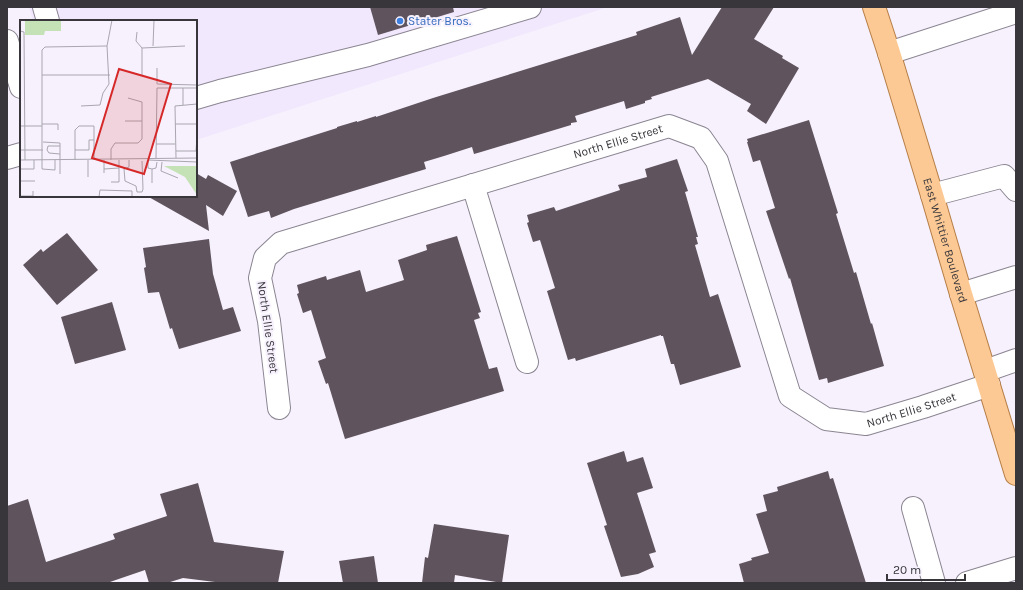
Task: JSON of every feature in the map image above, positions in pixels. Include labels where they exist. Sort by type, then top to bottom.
[{"type":"main road","name":"East Whittier Boulevard","points":[[874,7],[961,294],[1015,464]]},
{"type":"street","points":[[44,7],[48,20]]},
{"type":"street","points":[[197,98],[368,55],[530,7]]},
{"type":"street","points":[[889,53],[1016,12]]},
{"type":"street","points":[[7,42],[20,85]]},
{"type":"street","name":"North Ellie Street","points":[[279,408],[268,321],[260,278],[264,258],[281,243],[669,126],[701,138],[717,162],[790,396],[826,419],[866,424],[923,407],[987,378],[1016,360]]},
{"type":"street","points":[[7,158],[20,154]]},
{"type":"street","points":[[932,195],[1004,176],[1016,190]]},
{"type":"street","points":[[473,185],[527,362]]},
{"type":"street","points":[[961,294],[1016,278]]},
{"type":"street","points":[[913,508],[934,583]]},
{"type":"street","points":[[966,583],[1016,568]]},
{"type":"shaded area","points":[[29,7],[608,7],[197,140],[197,20],[33,20]]},
{"type":"building","name":"Stater Bros.","points":[[370,7],[453,7],[454,12],[378,35]]},
{"type":"building","points":[[722,7],[774,7],[754,39],[783,56],[782,58],[799,68],[766,124],[747,111],[751,104],[708,79],[651,97],[652,99],[645,101],[645,103],[626,109],[624,101],[575,116],[577,122],[571,123],[571,125],[481,152],[474,154],[472,147],[424,162],[426,169],[294,209],[271,218],[269,211],[248,217],[230,162],[337,127],[376,117],[637,35],[636,32],[680,17],[692,55]]},
{"type":"building","points":[[809,120],[838,213],[836,214],[854,273],[856,272],[884,366],[828,383],[827,378],[819,380],[790,278],[789,279],[766,211],[775,208],[760,160],[753,162],[747,142],[747,139]]},
{"type":"building","points":[[677,159],[688,191],[685,192],[698,237],[696,237],[698,244],[695,245],[710,297],[718,294],[741,367],[680,385],[674,364],[671,364],[663,336],[661,335],[576,361],[575,358],[568,360],[547,291],[555,288],[540,240],[533,242],[527,223],[529,222],[527,215],[554,207],[556,211],[620,190],[618,185],[647,177],[645,169]]},
{"type":"building","points":[[197,174],[206,179],[208,175],[237,191],[223,216],[206,205],[209,231],[149,197],[197,197]]},
{"type":"building","points":[[67,233],[98,270],[57,305],[23,265],[41,249],[43,252]]},
{"type":"building","points":[[457,236],[481,312],[478,313],[480,318],[474,320],[489,369],[497,367],[504,391],[345,439],[328,383],[326,384],[318,361],[326,358],[311,310],[303,313],[297,294],[299,293],[297,285],[326,276],[327,280],[360,270],[366,292],[404,280],[398,260],[427,250],[426,245]]},
{"type":"building","points":[[209,239],[213,274],[223,310],[233,307],[241,331],[179,349],[172,328],[170,329],[159,292],[148,293],[144,268],[146,267],[143,248]]},
{"type":"building","points":[[112,302],[126,350],[75,364],[61,317]]},
{"type":"building","points":[[624,451],[627,462],[643,457],[653,488],[637,493],[656,552],[649,554],[654,567],[638,574],[621,577],[604,526],[607,525],[587,463]]},
{"type":"building","points":[[828,471],[830,479],[833,478],[866,583],[744,583],[739,564],[752,560],[751,558],[769,553],[756,514],[767,511],[763,495],[778,491],[777,487]]},
{"type":"building","points":[[198,483],[214,542],[284,551],[278,583],[223,583],[183,578],[167,583],[149,583],[145,570],[107,583],[7,583],[7,506],[28,499],[46,562],[115,539],[113,534],[167,516],[160,494]]},
{"type":"building","points":[[434,524],[509,535],[502,583],[455,575],[454,583],[422,583],[425,557],[428,558]]},
{"type":"building","points":[[374,556],[378,583],[343,583],[339,561]]},
{"type":"place","name":"Stater Bros.","points":[[400,21]]}]
